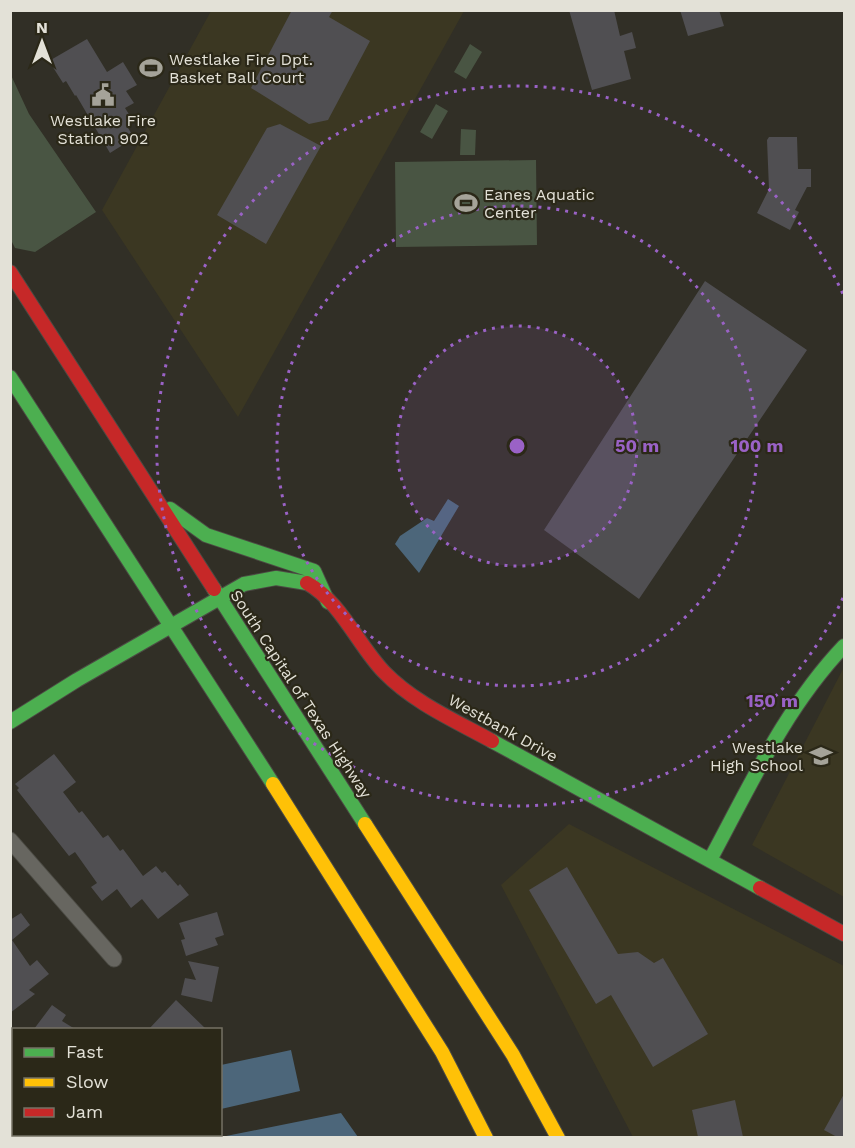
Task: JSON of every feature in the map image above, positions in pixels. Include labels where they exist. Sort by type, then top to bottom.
[{"type":"main road","name":"South Capital of Texas Highway","points":[[10,272],[513,1054],[558,1137]]},
{"type":"main road","points":[[10,377],[340,887],[442,1052],[486,1137]]},
{"type":"main road","points":[[156,499],[206,535],[314,571],[328,602]]},
{"type":"main road","name":"Westbank Drive","points":[[10,722],[77,680],[244,584],[267,578],[290,578],[310,584],[328,602],[361,646],[386,674],[409,693],[442,714],[844,934]]},
{"type":"main road","points":[[710,860],[788,720],[813,682],[844,646]]},
{"type":"street","points":[[10,840],[114,958]]},
{"type":"shaded area","points":[[211,11],[464,11],[238,417],[102,210]]},
{"type":"shaded area","name":"Westlake High School","points":[[844,667],[844,897],[752,845]]},
{"type":"shaded area","points":[[569,824],[844,966],[844,1137],[633,1137],[501,885]]},
{"type":"green space","points":[[470,44],[482,52],[466,79],[454,72]]},
{"type":"green space","points":[[10,73],[29,114],[96,212],[35,252],[15,248],[11,240]]},
{"type":"green space","points":[[436,104],[448,111],[432,139],[420,132]]},
{"type":"green space","points":[[461,129],[476,130],[475,155],[460,155]]},
{"type":"green space","name":"Eanes Aquatic Center","points":[[536,160],[537,245],[396,247],[395,162]]},
{"type":"water","points":[[448,499],[459,506],[419,573],[395,544],[400,536],[427,518],[434,521]]},
{"type":"water","points":[[291,1050],[300,1091],[222,1109],[222,1065]]},
{"type":"water","points":[[341,1113],[358,1137],[221,1137]]},
{"type":"building","points":[[292,10],[333,10],[329,17],[370,41],[328,120],[309,124],[251,88]]},
{"type":"building","points":[[569,10],[614,10],[620,36],[632,32],[636,48],[624,51],[631,79],[592,90]]},
{"type":"building","points":[[680,10],[719,10],[724,26],[688,36]]},
{"type":"building","name":"Westlake Fire Station 902","points":[[87,39],[107,72],[123,62],[137,85],[126,91],[134,103],[125,108],[134,122],[127,126],[134,138],[110,153],[76,95],[66,81],[63,83],[49,61]]},
{"type":"building","points":[[280,124],[321,146],[266,244],[217,215],[267,128]]},
{"type":"building","points":[[769,137],[797,137],[798,169],[811,169],[811,187],[807,187],[795,210],[799,212],[790,230],[757,213],[769,189],[767,140]]},
{"type":"building","points":[[705,281],[807,350],[639,599],[544,530]]},
{"type":"building","points":[[54,754],[76,782],[63,792],[79,813],[82,811],[103,838],[108,835],[120,851],[123,849],[143,876],[156,866],[162,873],[165,871],[178,886],[180,884],[189,895],[158,919],[142,899],[131,908],[117,889],[102,901],[91,887],[97,883],[75,852],[69,856],[17,790],[19,788],[15,784]]},
{"type":"building","points":[[567,867],[618,954],[638,952],[654,963],[663,958],[708,1034],[653,1067],[611,995],[596,1004],[529,890]]},
{"type":"building","points":[[217,912],[224,935],[215,938],[218,945],[186,956],[181,940],[185,939],[179,923]]},
{"type":"building","points":[[21,913],[30,925],[12,940],[30,966],[37,960],[49,974],[29,990],[35,994],[10,1013],[10,920]]},
{"type":"building","points":[[188,961],[219,967],[212,1002],[181,995],[185,978],[196,980]]},
{"type":"building","points":[[176,1000],[205,1028],[150,1028]]},
{"type":"building","points":[[52,1005],[66,1015],[62,1021],[73,1028],[35,1028]]},
{"type":"building","points":[[844,1094],[844,1137],[837,1137],[824,1130]]},
{"type":"building","points":[[735,1100],[743,1137],[698,1137],[692,1110]]},
{"type":"waterway","points":[[62,1136],[66,1138]]},
{"type":"traffic: fast","points":[[10,377],[273,784]]},
{"type":"traffic: fast","points":[[170,509],[206,535],[314,571],[328,602]]},
{"type":"traffic: fast","points":[[10,722],[77,680],[244,584],[276,578],[307,583]]},
{"type":"traffic: fast","points":[[214,589],[365,824]]},
{"type":"traffic: fast","points":[[710,860],[786,721],[823,670],[844,646]]},
{"type":"traffic: fast","points":[[492,741],[760,888]]},
{"type":"traffic: slow","points":[[273,784],[442,1052],[486,1138]]},
{"type":"traffic: slow","points":[[365,824],[513,1055],[558,1138]]},
{"type":"traffic: jam","points":[[10,272],[214,589]]},
{"type":"traffic: jam","points":[[307,583],[330,601],[375,661],[396,683],[436,711],[492,741]]},
{"type":"traffic: jam","points":[[760,888],[844,934]]},
{"type":"place","name":"Westlake Fire Dpt. Basket Ball Court","points":[[151,68]]},
{"type":"place","name":"Westlake Fire Station 902","points":[[103,95]]},
{"type":"place","name":"Eanes Aquatic Center","points":[[466,203]]},
{"type":"place","name":"Westlake High School","points":[[821,756]]}]
